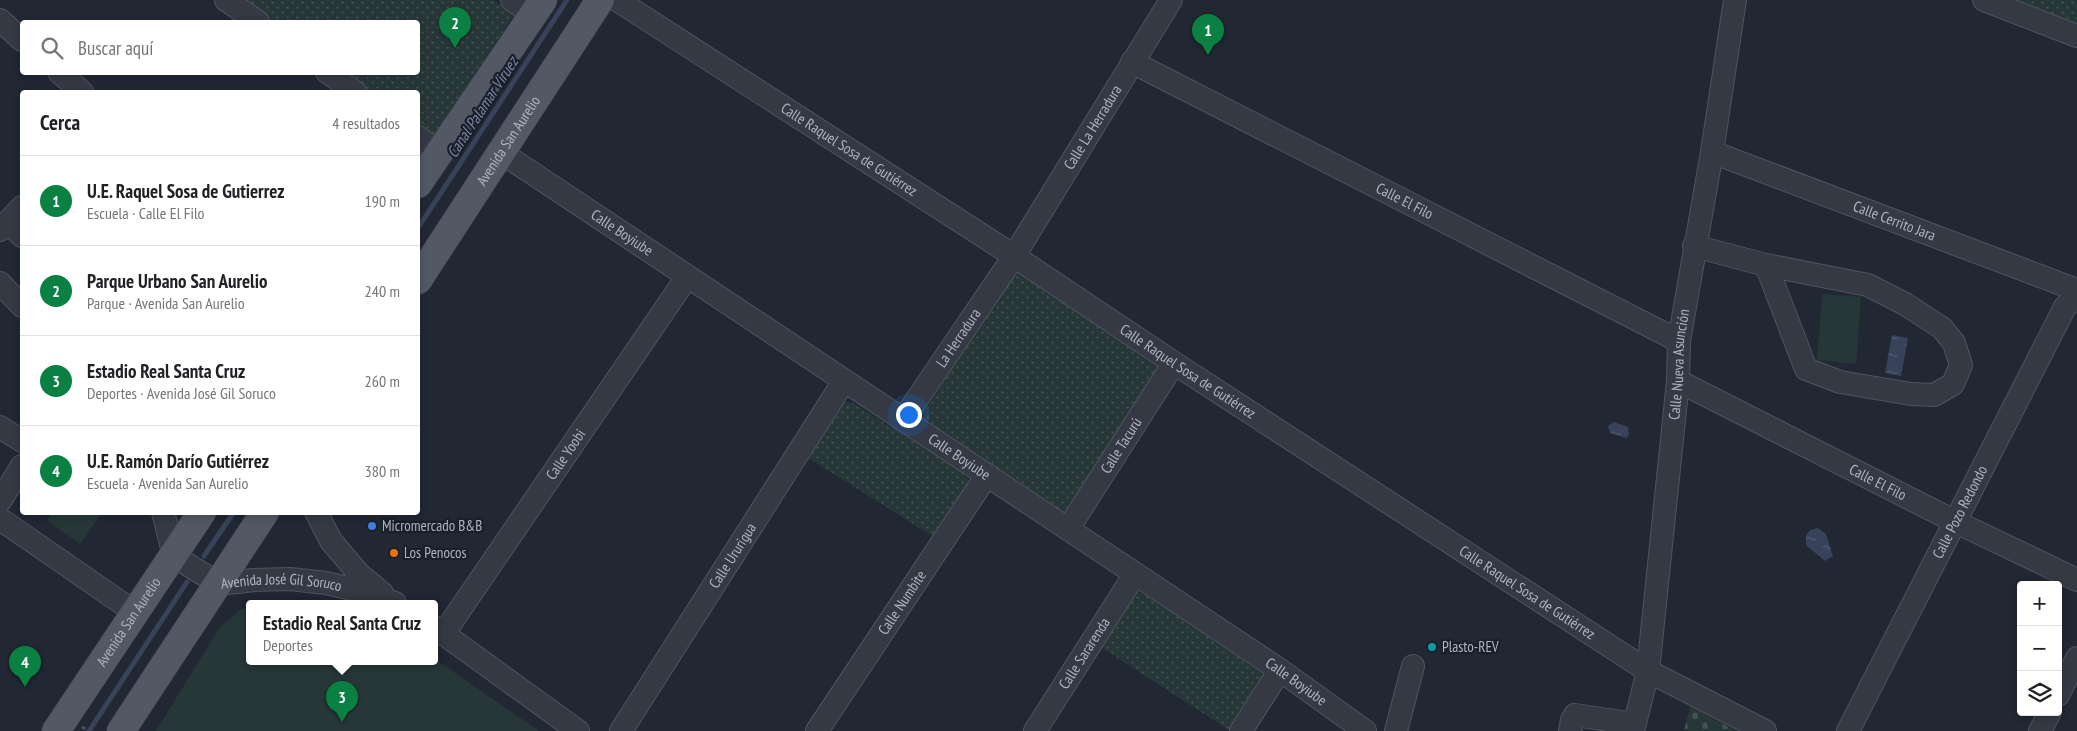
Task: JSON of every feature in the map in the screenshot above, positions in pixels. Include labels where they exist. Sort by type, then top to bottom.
[{"type":"main road","name":"Avenida San Aurelio","points":[[420,277],[600,0]]},
{"type":"main road","points":[[420,176],[428,145],[529,5]]},
{"type":"main road","name":"Avenida San Aurelio","points":[[56,731],[176,557],[200,515]]},
{"type":"main road","points":[[121,731],[263,515]]},
{"type":"street","points":[[226,0],[255,20]]},
{"type":"street","name":"Calle Raquel Sosa de Gutiérrez","points":[[617,0],[1014,256],[1648,671],[1765,731]]},
{"type":"street","name":"Calle La Herradura","points":[[1014,256],[1171,0]]},
{"type":"street","name":"Calle Nueva Asunción","points":[[1634,728],[1648,671],[1678,381],[1679,341],[1694,246],[1712,152],[1735,0]]},
{"type":"street","points":[[1984,0],[2077,36]]},
{"type":"street","points":[[0,20],[20,38]]},
{"type":"street","name":"Calle El Filo","points":[[1132,62],[1679,341]]},
{"type":"street","points":[[63,75],[80,90]]},
{"type":"street","points":[[331,75],[352,90]]},
{"type":"street","name":"Calle Cerrito Jara","points":[[1712,152],[2077,290]]},
{"type":"street","name":"Calle Boyiube","points":[[502,153],[1280,670],[1365,731]]},
{"type":"street","points":[[1694,246],[1766,265],[1868,285],[1905,304],[1942,328],[1954,344],[1961,365],[1953,384],[1934,395],[1911,394],[1840,382],[1806,369],[1766,265]]},
{"type":"street","name":"La Herradura","points":[[904,420],[1014,256]]},
{"type":"street","name":"Calle Yoobi","points":[[439,630],[687,276]]},
{"type":"street","points":[[0,283],[20,304]]},
{"type":"street","name":"Calle Pozo Redondo","points":[[1848,731],[2065,307],[2077,297]]},
{"type":"street","name":"Calle Tacurú","points":[[1068,529],[1174,362]]},
{"type":"street","name":"Calle Ururigua","points":[[620,731],[844,381]]},
{"type":"street","name":"Calle El Filo","points":[[1678,381],[1956,522],[2077,580]]},
{"type":"street","points":[[0,427],[20,440]]},
{"type":"street","points":[[0,501],[13,469]]},
{"type":"street","name":"Calle Numbite","points":[[818,731],[986,475]]},
{"type":"street","points":[[164,515],[176,557]]},
{"type":"street","name":"Avenida José Gil Soruco","points":[[318,515],[331,541],[359,574],[391,600]]},
{"type":"street","points":[[0,519],[136,613]]},
{"type":"street","name":"Avenida José Gil Soruco","points":[[176,557],[217,583],[290,579],[326,583],[361,591],[386,600]]},
{"type":"street","name":"Calle Sararenda","points":[[1034,731],[1135,574]]},
{"type":"street","points":[[439,630],[578,731]]},
{"type":"street","points":[[2062,688],[2076,662]]},
{"type":"street","points":[[1396,731],[1413,666]]},
{"type":"street","points":[[1241,731],[1280,670]]},
{"type":"street","points":[[1570,731],[1572,720],[1576,715],[1634,728]]},
{"type":"street","points":[[2040,731],[2048,716]]},
{"type":"green space","points":[[243,0],[493,0],[515,14],[433,138],[420,128],[420,90],[367,90],[346,75],[420,75],[420,20],[271,20]]},
{"type":"green space","points":[[2013,0],[2077,0],[2077,24]]},
{"type":"green space","points":[[1022,271],[1159,368],[1064,516],[923,424],[924,413],[1009,277],[1014,272]]},
{"type":"green space","points":[[1822,294],[1861,297],[1856,364],[1817,360]]},
{"type":"green space","points":[[838,403],[853,403],[963,473],[968,479],[969,490],[937,539],[802,454]]},
{"type":"green space","points":[[51,515],[101,515],[80,544],[47,520]]},
{"type":"green space","points":[[1136,592],[1142,593],[1256,662],[1262,670],[1263,677],[1229,730],[1096,644]]},
{"type":"green space","points":[[246,608],[246,665],[438,665],[438,661],[539,731],[156,731],[220,627],[240,610]]},
{"type":"green space","points":[[1690,706],[1736,731],[1684,731]]},
{"type":"water","points":[[1892,335],[1908,338],[1901,376],[1885,373]]},
{"type":"water","points":[[1614,422],[1628,427],[1629,434],[1627,438],[1610,433],[1608,426]]},
{"type":"water","points":[[1818,528],[1826,534],[1833,556],[1825,561],[1806,545],[1806,535],[1810,530]]},
{"type":"waterway","name":"Canal Palamar Viruez","points":[[420,225],[567,0]]},
{"type":"waterway","name":"Canal Palamar Viruez","points":[[204,556],[232,515]]},
{"type":"waterway","points":[[89,731],[187,582]]},
{"type":"place","name":"Parque Urbano San Aurelio","points":[[455,48]]},
{"type":"place","name":"U.E. Raquel Sosa de Gutierrez","points":[[1208,55]]},
{"type":"place","name":"Micromercado B&B","points":[[372,526]]},
{"type":"place","name":"Los Penocos","points":[[394,553]]},
{"type":"place","name":"Plasto-REV","points":[[1432,647]]},
{"type":"place","name":"U.E. Ramón Darío Gutiérrez","points":[[25,687]]},
{"type":"place","name":"Estadio Real Santa Cruz","points":[[342,722]]}]
